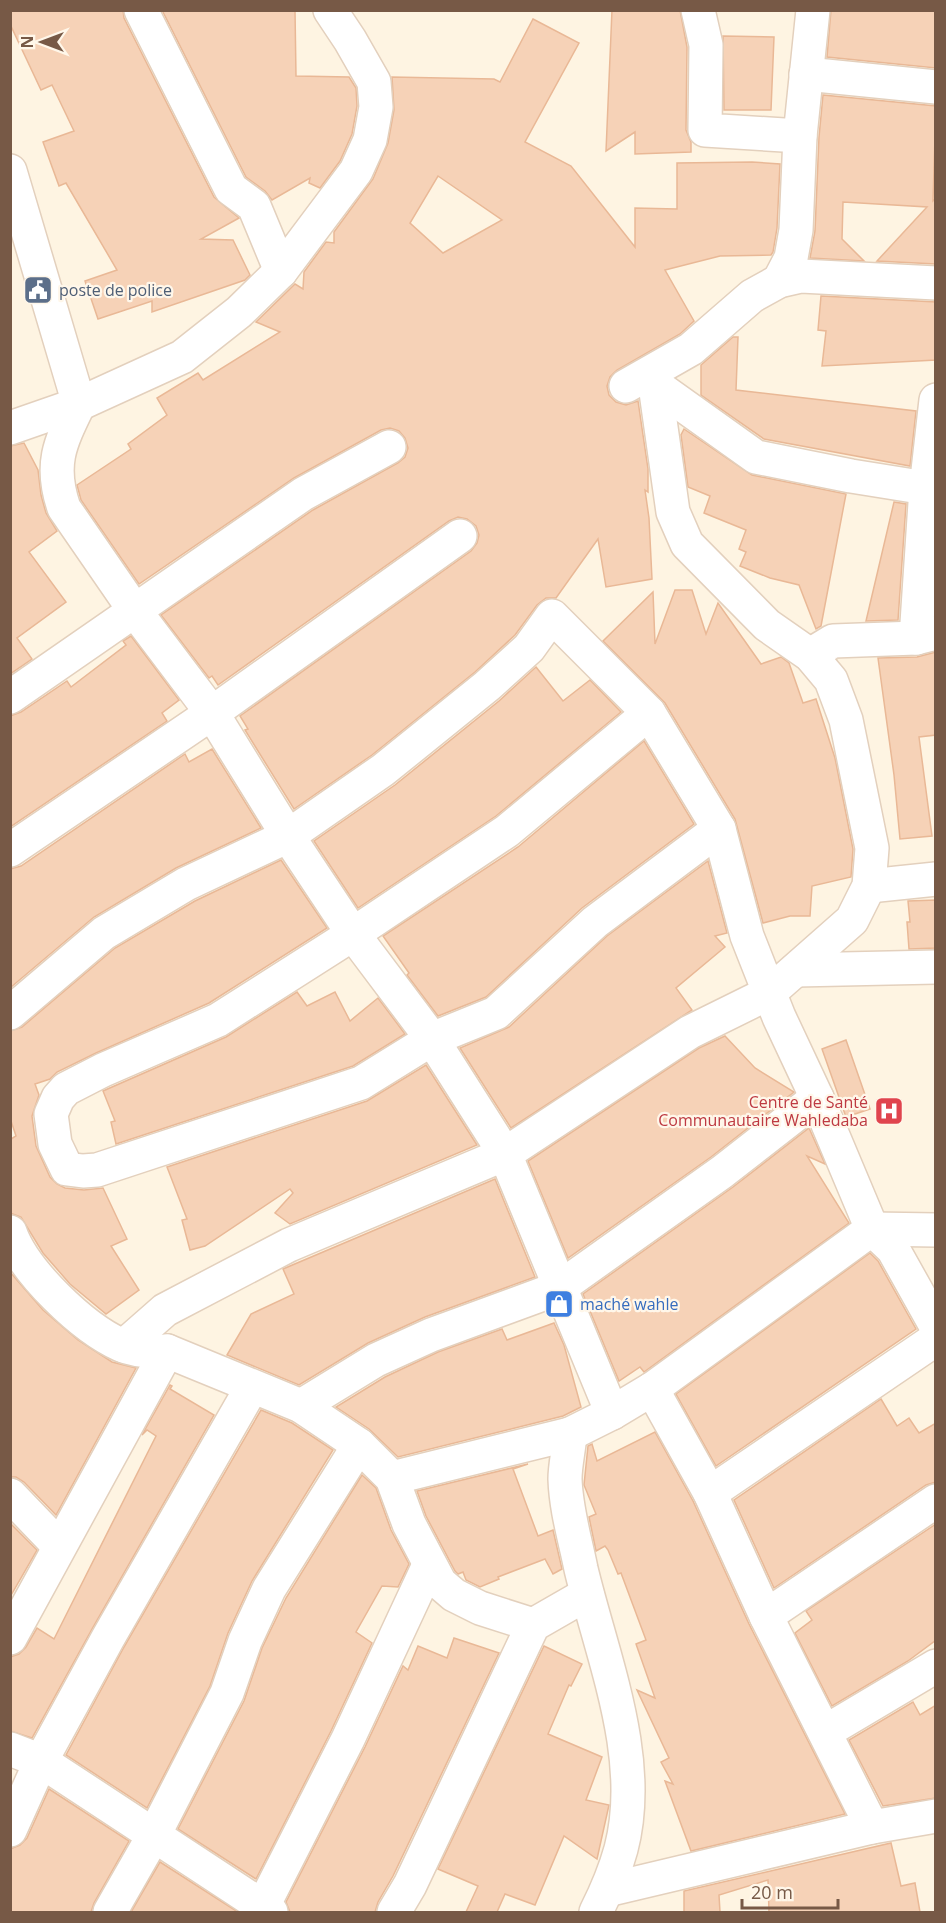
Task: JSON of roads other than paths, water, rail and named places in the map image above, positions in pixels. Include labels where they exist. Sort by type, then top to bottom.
[{"type":"street","points":[[141,10],[231,189],[254,206],[281,270]]},
{"type":"street","points":[[10,428],[80,404],[182,357],[239,312],[281,270],[356,171],[370,140],[376,106],[374,82],[330,10]]},
{"type":"street","points":[[698,10],[706,45],[705,130],[800,136]]},
{"type":"street","points":[[779,281],[791,258],[796,230],[800,136],[813,10]]},
{"type":"street","points":[[806,74],[936,87]]},
{"type":"street","points":[[10,171],[80,404],[63,436],[56,462],[58,490],[64,508],[135,611],[212,713],[288,836],[353,934],[432,1039],[505,1154],[612,1413]]},
{"type":"street","points":[[643,381],[691,349],[752,296],[779,281],[801,276],[936,283]]},
{"type":"street","points":[[643,381],[756,457],[926,488]]},
{"type":"street","points":[[124,1346],[165,1310],[279,1250],[505,1154],[690,1032],[769,993],[852,920],[869,886],[872,848],[846,720],[831,680],[810,655],[768,625],[687,544],[673,512],[643,381]]},
{"type":"street","points":[[810,655],[833,641],[926,635],[926,488],[936,400]]},
{"type":"street","points":[[10,697],[303,494],[389,447]]},
{"type":"street","points":[[10,850],[212,713],[460,536]]},
{"type":"street","points":[[10,1013],[104,933],[186,884],[288,836],[383,770],[487,686],[529,648],[552,616],[649,713],[719,829],[747,936],[779,1017],[817,1098],[872,1229],[893,1249],[936,1326]]},
{"type":"street","points":[[649,713],[507,831],[353,934],[218,1020],[103,1070],[66,1089],[58,1098],[51,1114],[55,1144],[67,1169],[83,1172],[98,1170],[361,1083],[432,1039],[496,1013],[595,922],[719,829]]},
{"type":"street","points":[[869,886],[936,879]]},
{"type":"street","points":[[796,970],[936,967]]},
{"type":"street","points":[[301,1406],[376,1360],[431,1335],[559,1288],[722,1172],[817,1098]]},
{"type":"street","points":[[392,1478],[570,1434],[652,1389],[872,1229],[936,1230]]},
{"type":"street","points":[[10,1232],[14,1243],[51,1293],[98,1333],[124,1346],[152,1352],[167,1351],[301,1406],[358,1445],[392,1478],[409,1524],[440,1582],[454,1595],[480,1608],[533,1625]]},
{"type":"street","points":[[710,1493],[936,1338]]},
{"type":"street","points":[[10,1638],[167,1351]]},
{"type":"street","points":[[10,1830],[41,1761],[108,1638],[252,1387]]},
{"type":"street","points":[[652,1389],[710,1493],[766,1617],[872,1827]]},
{"type":"street","points":[[570,1434],[565,1478],[568,1513],[587,1594],[613,1685],[624,1740],[628,1799],[621,1848],[602,1901]]},
{"type":"street","points":[[110,1912],[154,1835],[227,1693],[245,1641],[269,1589],[358,1445]]},
{"type":"street","points":[[10,1496],[59,1546]]},
{"type":"street","points":[[766,1617],[936,1501]]},
{"type":"street","points":[[10,1749],[41,1761],[265,1911],[429,1565]]},
{"type":"street","points":[[393,1912],[410,1885],[533,1625],[587,1594]]},
{"type":"street","points":[[825,1732],[936,1666]]},
{"type":"street","points":[[602,1901],[872,1827],[936,1816]]},
{"type":"place","name":"poste de police","points":[[38,290]]},
{"type":"place","name":"Centre de Santé Communautaire Wahledaba","points":[[889,1111]]},
{"type":"place","name":"maché wahle","points":[[559,1304]]}]
